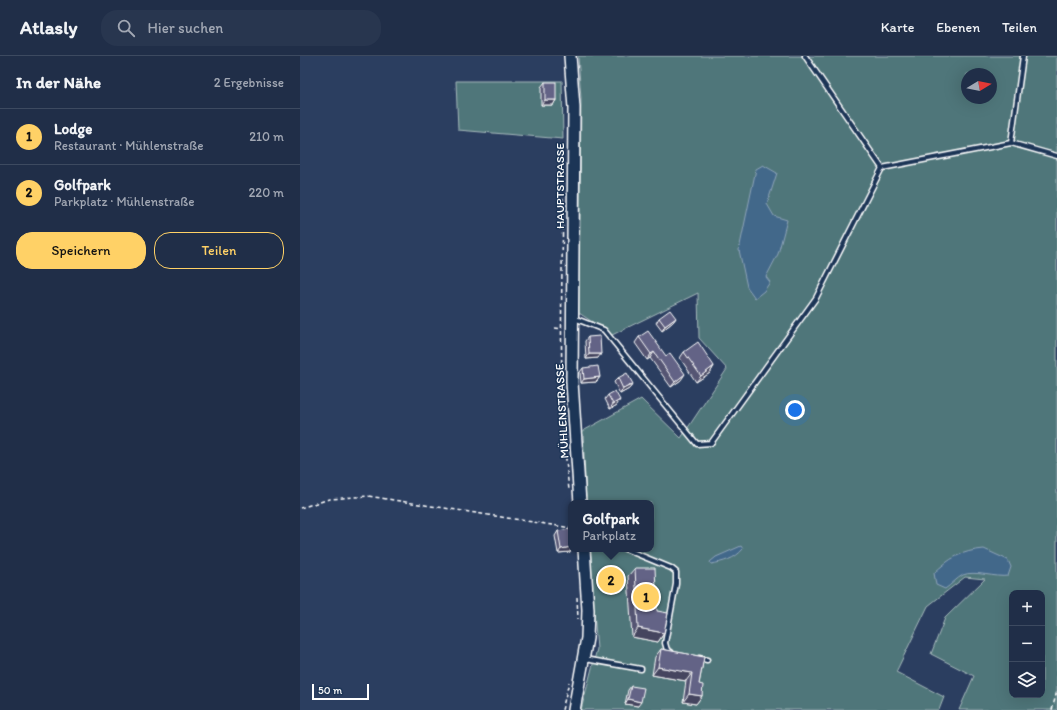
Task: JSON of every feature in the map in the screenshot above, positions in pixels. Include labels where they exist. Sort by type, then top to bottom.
[{"type":"main road","name":"HAUPTSTRASSE","points":[[570,56],[574,108],[572,317]]},
{"type":"main road","name":"MÜHLENSTRASSE","points":[[572,317],[573,403],[580,500]]},
{"type":"main road","points":[[574,710],[585,659],[588,610],[584,552]]},
{"type":"lane","points":[[806,56],[882,168]]},
{"type":"lane","points":[[1011,143],[1023,56]]},
{"type":"lane","points":[[882,168],[1011,143],[1057,156]]},
{"type":"lane","points":[[572,317],[604,330],[696,444],[711,443],[816,298],[882,168]]},
{"type":"lane","points":[[633,552],[671,568],[676,572],[676,584],[665,643],[667,650],[678,654]]},
{"type":"lane","points":[[693,657],[707,660]]},
{"type":"lane","points":[[585,659],[641,669]]},
{"type":"path","points":[[300,508],[330,499],[368,496],[568,528]]},
{"type":"path","points":[[577,596],[578,623]]},
{"type":"path","points":[[562,710],[569,680]]},
{"type":"path","points":[[1052,710],[1057,690]]},
{"type":"green space","points":[[578,56],[1057,56],[1057,710],[959,710],[974,676],[931,654],[945,618],[985,579],[965,577],[928,606],[896,672],[944,697],[939,710],[581,710],[597,649],[589,552],[654,552],[654,500],[586,500],[583,431],[641,399],[681,438],[727,369],[699,338],[698,293],[612,335],[579,313],[581,98]]},
{"type":"green space","points":[[456,81],[562,81],[563,139],[458,130]]},
{"type":"water","points":[[763,165],[777,173],[767,204],[774,216],[787,220],[778,254],[766,277],[770,282],[764,291],[755,298],[747,287],[739,250],[756,169]]},
{"type":"water","points":[[741,546],[743,549],[733,558],[711,564],[710,562],[716,557]]},
{"type":"water","points":[[984,549],[1008,560],[1011,567],[1008,576],[973,573],[961,576],[945,589],[936,585],[934,573],[945,563],[956,556],[969,551]]},
{"type":"building","points":[[545,82],[556,82],[556,100],[545,100]]},
{"type":"building","points":[[670,310],[676,318],[665,326],[659,318]]},
{"type":"building","points":[[648,331],[666,356],[670,353],[685,374],[675,382],[654,352],[651,354],[639,337]]},
{"type":"building","points":[[600,336],[601,354],[589,354],[588,337]]},
{"type":"building","points":[[698,342],[714,366],[701,376],[684,352]]},
{"type":"building","points":[[598,366],[600,377],[584,379],[583,368]]},
{"type":"building","points":[[627,373],[633,384],[623,389],[618,378]]},
{"type":"building","points":[[615,391],[620,400],[613,404],[608,395]]},
{"type":"building","points":[[568,529],[568,548],[561,549],[558,531]]},
{"type":"building","points":[[635,568],[655,568],[657,611],[668,613],[664,633],[638,628]]},
{"type":"building","points":[[661,649],[704,657],[699,684],[703,685],[702,696],[689,694],[692,673],[658,667]]},
{"type":"building","points":[[631,686],[644,688],[641,702],[628,699]]},
{"type":"place","name":"Golfpark","points":[[611,580]]},
{"type":"place","name":"Lodge","points":[[646,597]]}]
